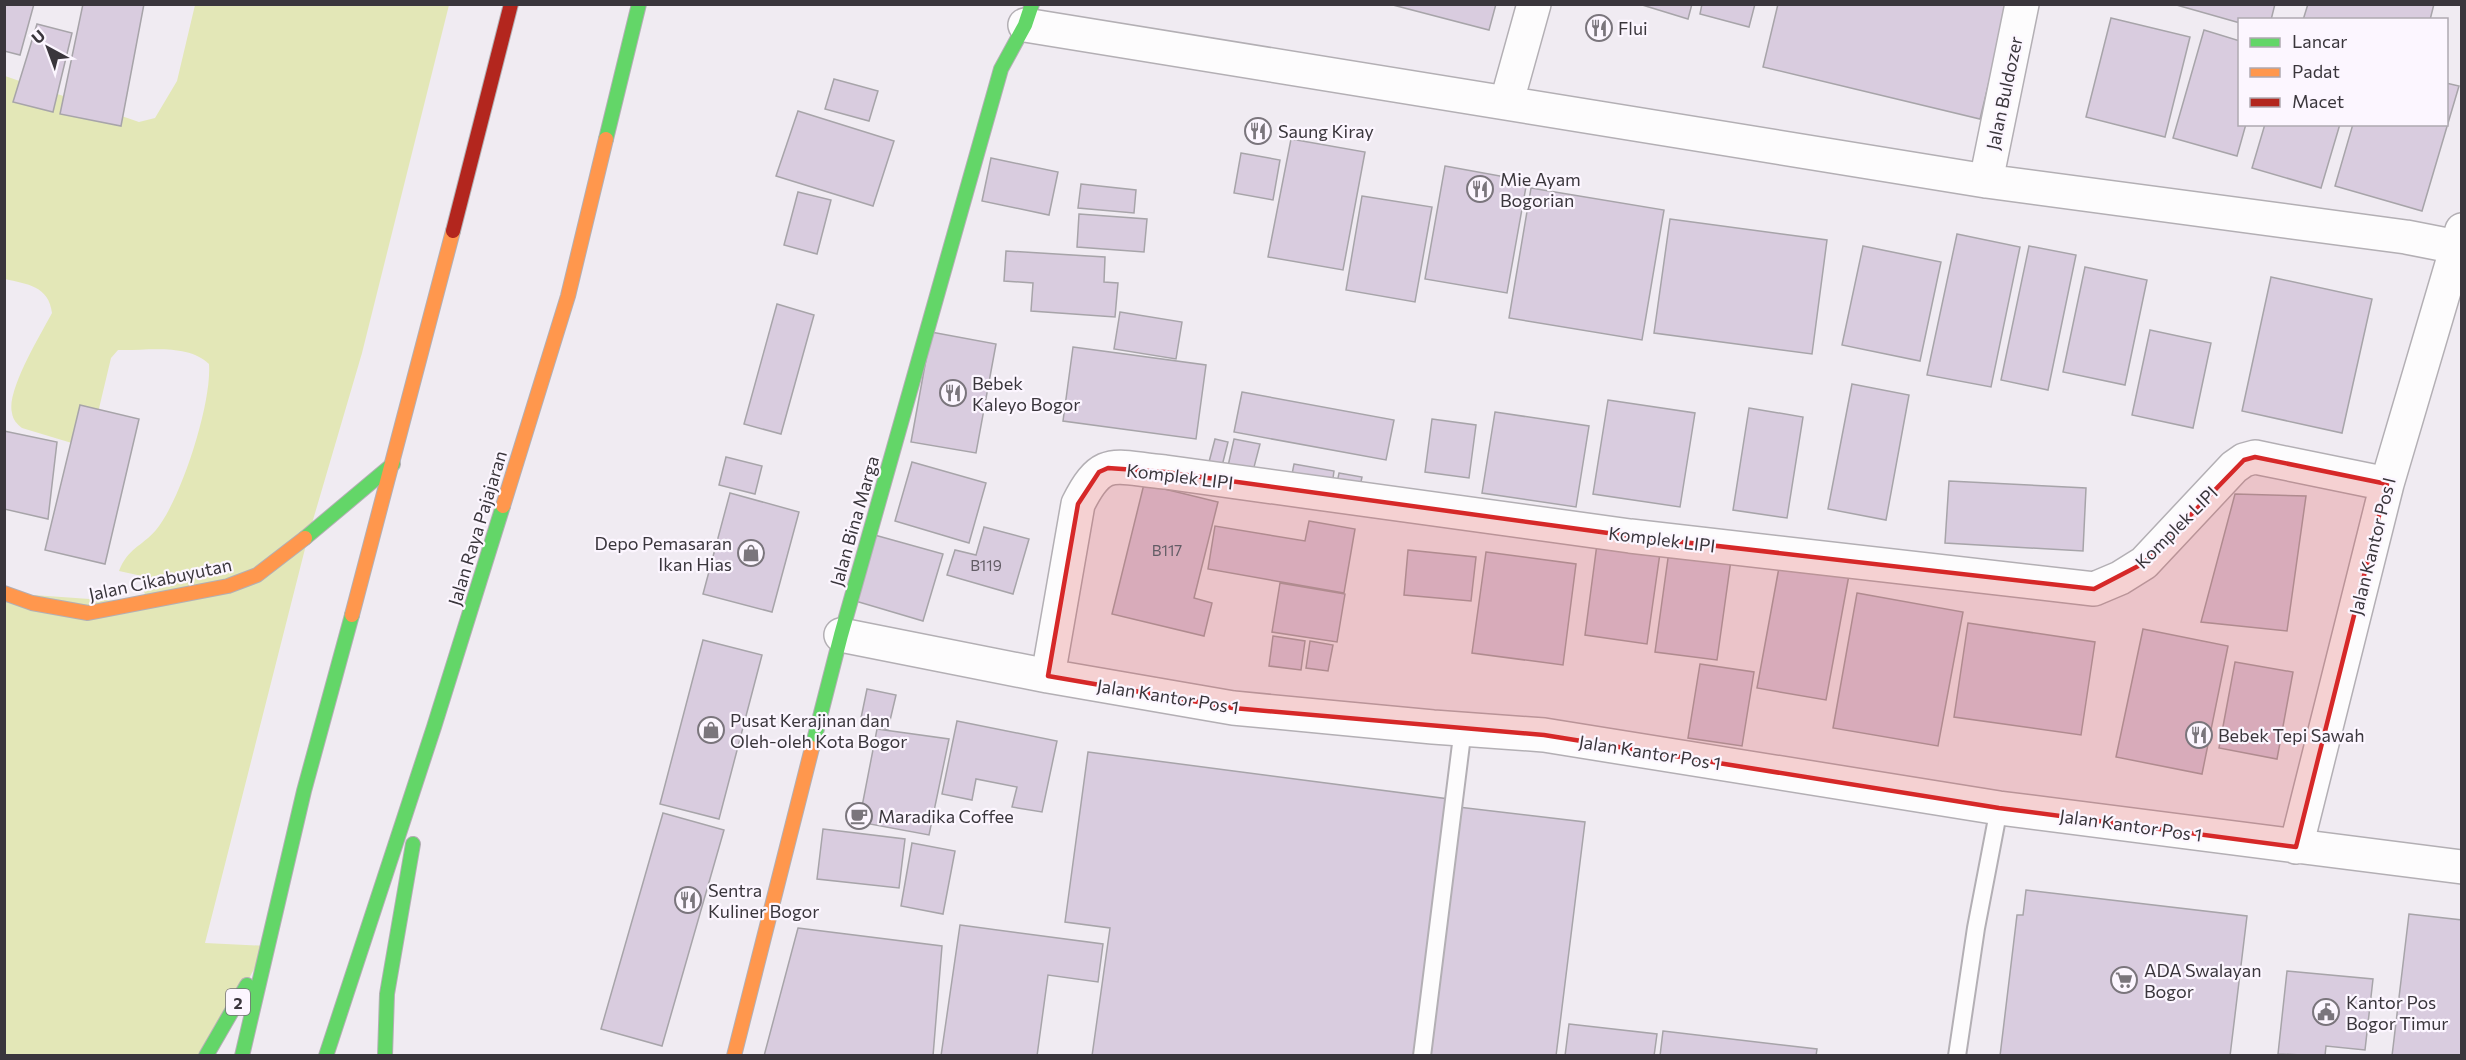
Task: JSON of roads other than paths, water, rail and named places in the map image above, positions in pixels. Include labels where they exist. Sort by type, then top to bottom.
[{"type":"main road","points":[[267,946],[304,791],[393,465],[511,4]]},
{"type":"main road","name":"Jalan Raya Pajajaran","points":[[326,1056],[434,727],[568,296],[639,4]]},
{"type":"main road","name":"Jalan Bina Marga","points":[[734,1056],[841,636],[1001,69],[1029,15]]},
{"type":"main road","name":"Jalan Cikabuyutan","points":[[4,593],[32,603],[88,613],[228,586],[257,575],[287,554],[393,465]]},
{"type":"main road","points":[[385,1056],[387,994],[434,727]]},
{"type":"main road","name":"2","points":[[206,1056],[236,1006],[267,946]]},
{"type":"main road","name":"2","points":[[242,1056],[267,946]]},
{"type":"street","points":[[1507,101],[1534,4]]},
{"type":"street","name":"Jalan Buldozer","points":[[1986,181],[2022,4]]},
{"type":"street","points":[[1029,15],[1507,101],[1986,181],[2394,236],[2460,242]]},
{"type":"street","name":"Jalan Kantor Pos I","points":[[2296,847],[2387,484],[2460,242]]},
{"type":"street","name":"Komplek LIPI","points":[[1048,676],[1078,504],[1090,480],[1108,468],[1165,472],[1630,536],[2094,589],[2120,578],[2144,563],[2234,467],[2244,460],[2255,457],[2387,484]]},
{"type":"street","name":"Jalan Kantor Pos 1","points":[[841,636],[1048,676],[1233,708],[1433,728],[1462,728],[1544,735],[1999,808],[2462,867]]},
{"type":"lane","points":[[1422,1056],[1462,728]]},
{"type":"lane","points":[[1957,1056],[1976,928],[1999,808]]},
{"type":"place","name":"Flui","points":[[1599,28]]},
{"type":"place","name":"Saung Kiray","points":[[1258,131]]},
{"type":"place","name":"Mie Ayam Bogorian","points":[[1480,189]]},
{"type":"place","name":"Bebek Kaleyo Bogor","points":[[953,393]]},
{"type":"place","name":"Depo Pemasaran Ikan Hias","points":[[751,553]]},
{"type":"place","name":"Pusat Kerajinan dan Oleh-oleh Kota Bogor","points":[[711,730]]},
{"type":"place","name":"Bebek Tepi Sawah","points":[[2199,735]]},
{"type":"place","name":"Maradika Coffee","points":[[859,816]]},
{"type":"place","name":"Sentra Kuliner Bogor","points":[[688,900]]},
{"type":"place","name":"ADA Swalayan Bogor","points":[[2124,980]]},
{"type":"place","name":"Kantor Pos Bogor Timur","points":[[2326,1012]]}]
